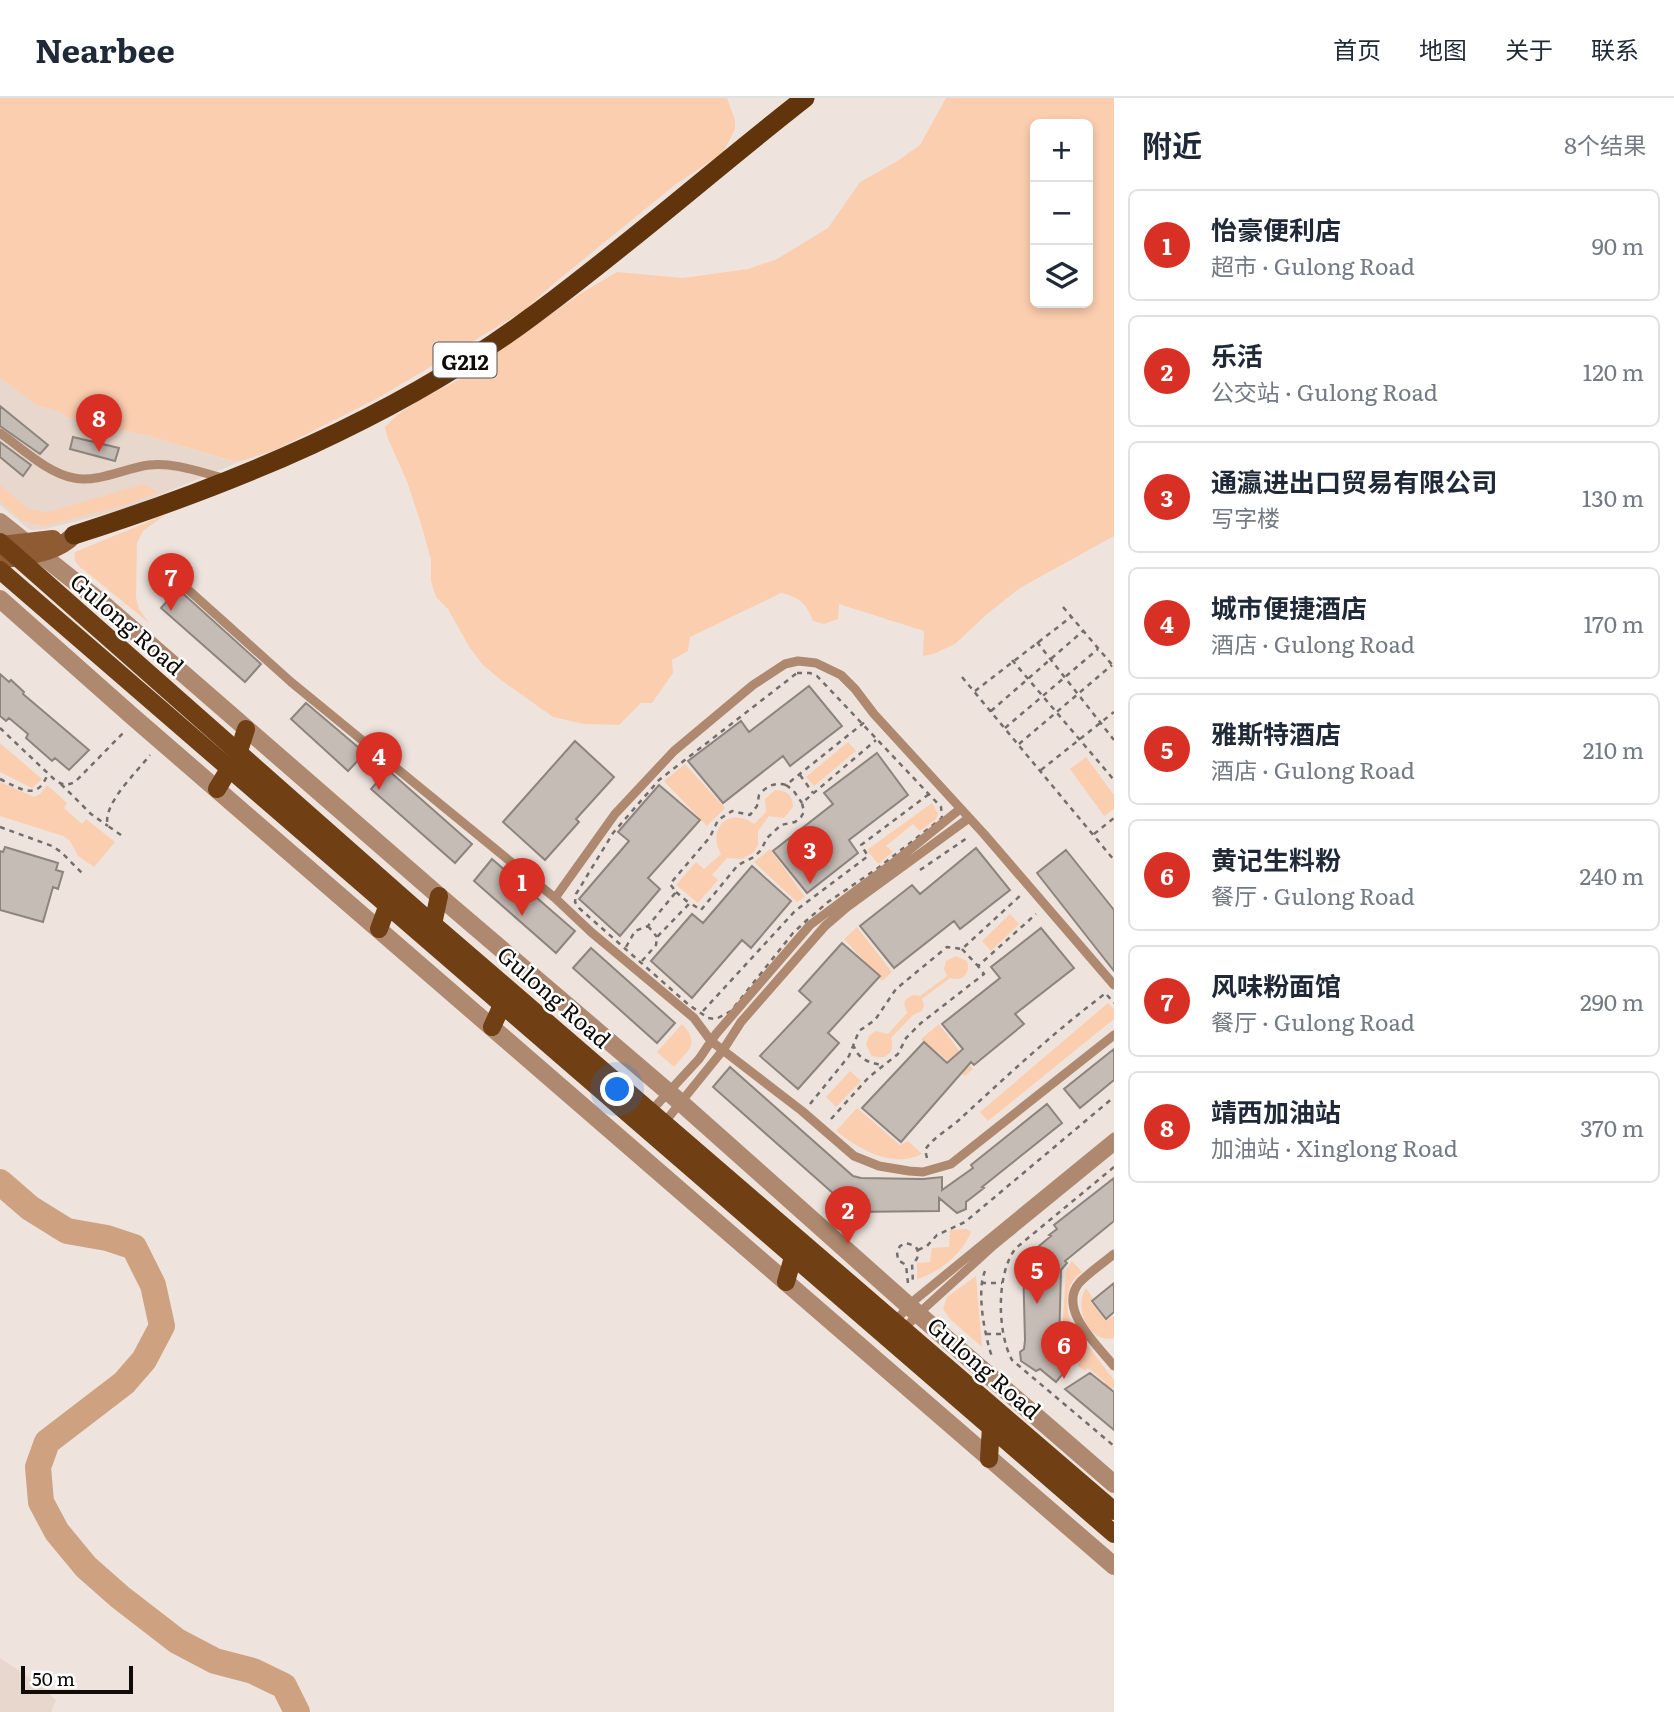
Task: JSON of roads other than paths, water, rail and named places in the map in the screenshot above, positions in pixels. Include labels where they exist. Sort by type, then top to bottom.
[{"type":"highway","name":"G212","points":[[74,535],[152,510],[229,480],[377,413],[531,317],[805,98]]},
{"type":"main road","points":[[28,551],[66,543],[74,535]]},
{"type":"main road","name":"Gulong Road","points":[[1,548],[28,551],[67,603],[239,751],[433,924],[1114,1511]]},
{"type":"main road","name":"Gulong Road","points":[[0,570],[1114,1534]]},
{"type":"main road","points":[[239,751],[246,729]]},
{"type":"main road","points":[[217,789],[229,769]]},
{"type":"main road","points":[[433,924],[439,896]]},
{"type":"main road","points":[[379,929],[387,907]]},
{"type":"main road","points":[[492,1027],[502,1005]]},
{"type":"main road","points":[[786,1282],[793,1257]]},
{"type":"main road","points":[[989,1459],[991,1426]]},
{"type":"street","points":[[0,522],[28,551],[102,603],[674,1098],[1114,1484]]},
{"type":"street","points":[[0,599],[1114,1566]]},
{"type":"lane","points":[[0,433],[57,472],[74,478],[88,479],[152,464],[229,480]]},
{"type":"lane","points":[[184,586],[291,682],[639,965],[694,1018],[711,1041],[802,1111],[854,1156],[879,1166],[916,1171],[945,1166],[963,1157],[1114,1035]]},
{"type":"lane","points":[[555,898],[615,814],[651,774],[753,685],[785,664],[799,661],[829,667],[841,675],[1047,906],[1114,986]]},
{"type":"lane","points":[[658,1117],[674,1098],[711,1041],[810,925],[898,860],[960,809]]},
{"type":"lane","points":[[658,1117],[723,1050],[741,1022],[835,916],[969,818]]},
{"type":"lane","points":[[900,1325],[1114,1137]]},
{"type":"lane","points":[[914,1310],[1114,1147]]},
{"type":"lane","points":[[1114,1254],[1079,1283],[1075,1291],[1073,1311],[1079,1322],[1111,1355],[1114,1366]]},
{"type":"waterway","points":[[0,1182],[30,1208],[67,1231],[107,1238],[134,1247],[153,1285],[162,1326],[144,1360],[124,1383],[47,1442],[38,1467],[41,1502],[57,1532],[86,1567],[177,1641],[215,1661],[253,1671],[284,1686],[297,1712]]},
{"type":"place","name":"靖西加油站","points":[[99,452]]},
{"type":"place","name":"风味粉面馆","points":[[171,611]]},
{"type":"place","name":"城市便捷酒店","points":[[379,790]]},
{"type":"place","name":"通瀛进出口贸易有限公司","points":[[810,884]]},
{"type":"place","name":"怡豪便利店","points":[[522,916]]},
{"type":"place","name":"乐活","points":[[848,1244]]},
{"type":"place","name":"雅斯特酒店","points":[[1037,1304]]},
{"type":"place","name":"黄记生料粉","points":[[1064,1379]]}]
